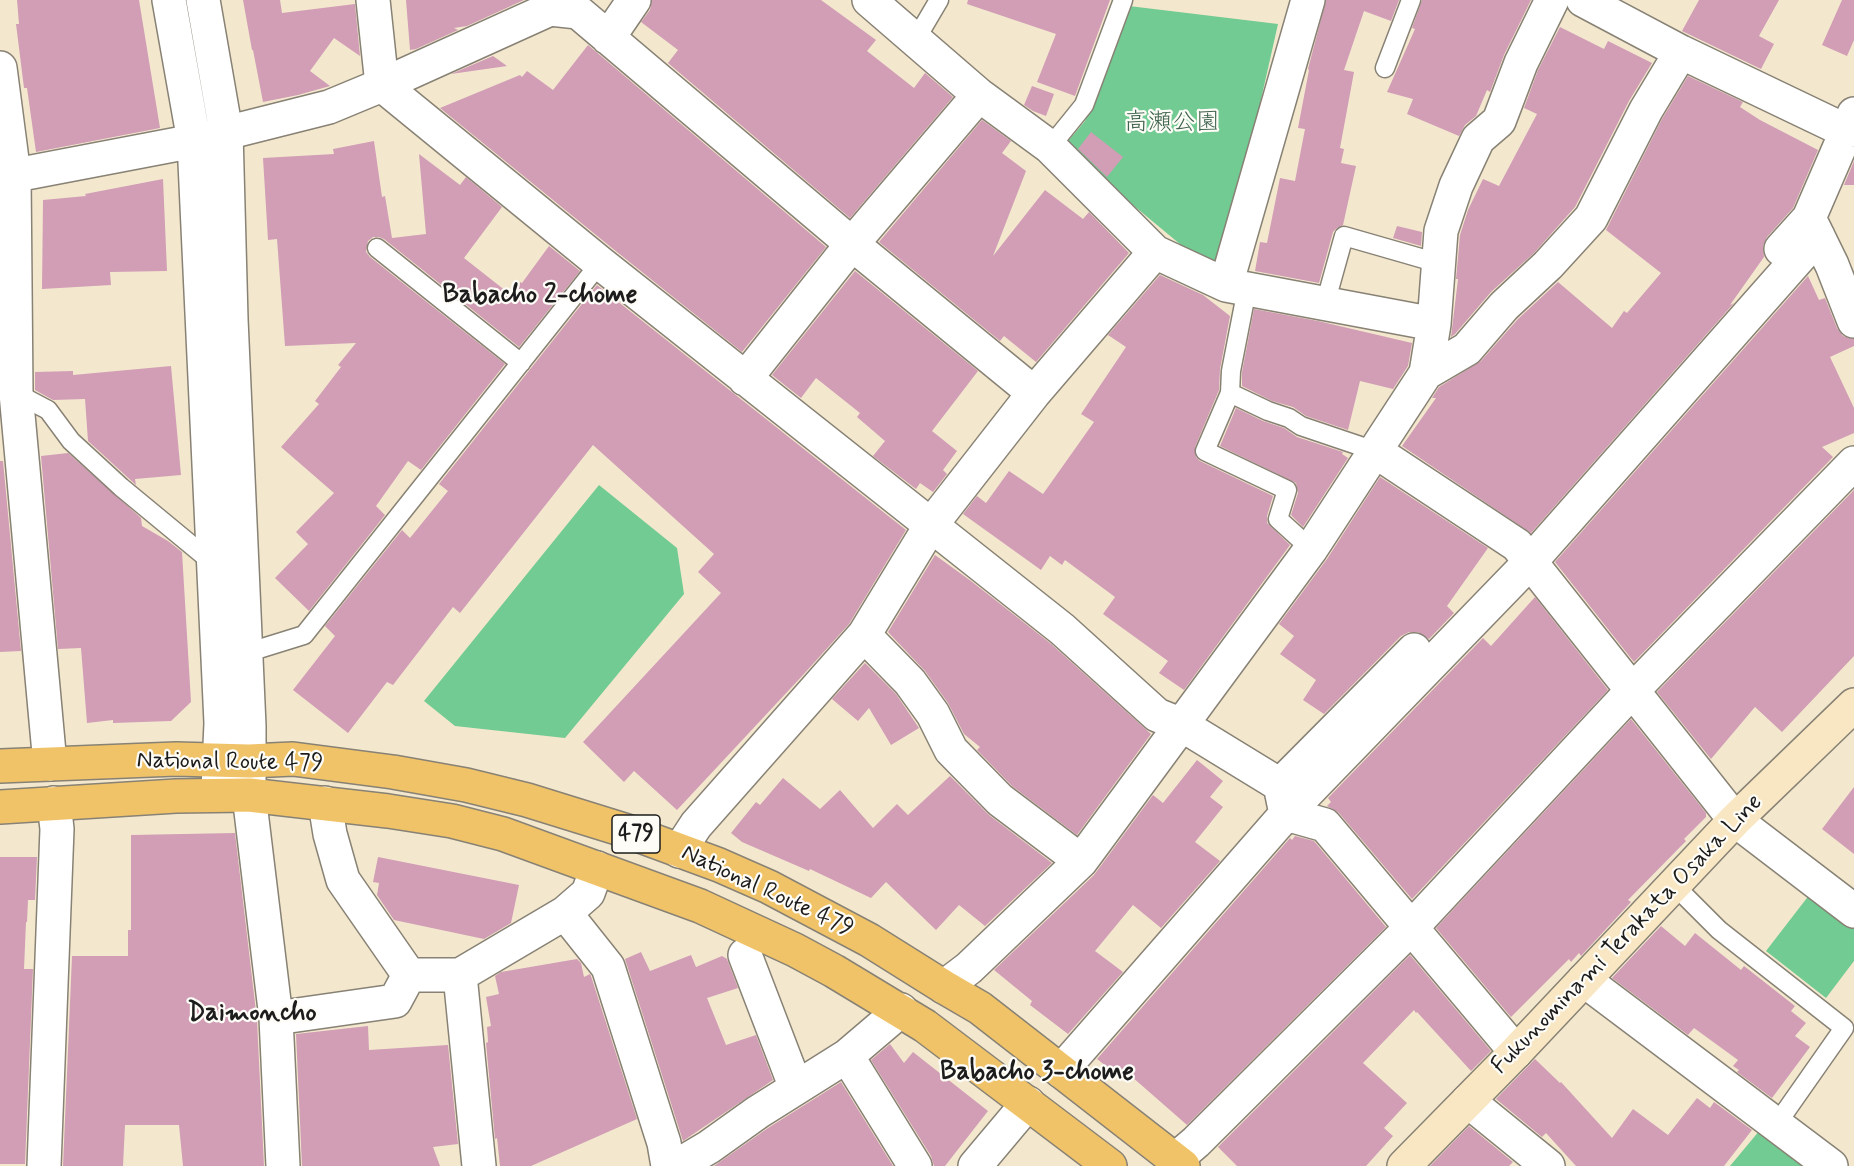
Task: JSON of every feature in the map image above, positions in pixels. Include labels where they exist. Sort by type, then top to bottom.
[{"type":"highway","name":"National Route 479","points":[[0,766],[176,759],[293,759],[466,785],[527,800],[638,835],[719,865],[769,887],[868,939],[980,1008],[1179,1163]]},
{"type":"highway","name":"National Route 479","points":[[0,807],[176,795],[234,795],[388,811],[452,821],[503,834],[700,906],[815,961],[901,1010],[1110,1166]]},
{"type":"main road","name":"Fukunominami Terakata Osaka Line","points":[[1404,1166],[1516,1052],[1735,820],[1854,705]]},
{"type":"street","points":[[170,0],[194,141],[221,723],[234,760]]},
{"type":"street","points":[[203,0],[226,132],[231,319],[246,653],[234,760],[234,795],[276,1018],[283,1166]]},
{"type":"street","points":[[373,0],[382,85],[600,263],[1062,629],[1157,715],[1182,725],[1283,800],[1325,825],[1516,1052]]},
{"type":"street","points":[[608,38],[634,0]]},
{"type":"street","points":[[869,0],[979,95],[1050,147],[1155,252],[1237,287],[1434,324]]},
{"type":"street","points":[[1237,287],[1308,0]]},
{"type":"street","points":[[944,987],[969,968],[1081,861],[1311,549],[1426,373],[1434,324],[1441,231],[1456,186],[1478,139],[1499,121],[1521,63],[1552,0]]},
{"type":"street","points":[[1061,1071],[1283,800],[1524,554],[1813,227],[1851,125],[1681,52],[1582,0]]},
{"type":"street","points":[[7,176],[194,141],[329,107],[550,9],[578,12],[852,244],[1034,393]]},
{"type":"street","points":[[1426,373],[1467,349],[1504,306],[1548,265],[1591,218],[1646,110],[1681,52]]},
{"type":"street","points":[[0,68],[7,176],[8,389],[50,764]]},
{"type":"street","points":[[745,379],[852,244],[979,95]]},
{"type":"street","points":[[1813,227],[1843,264],[1854,321]]},
{"type":"street","points":[[679,851],[696,825],[864,635],[931,525],[1034,393],[1155,252]]},
{"type":"street","points":[[1375,451],[1524,554],[1735,820],[1854,911]]},
{"type":"street","points":[[1179,1163],[1196,1142],[1411,928],[1632,691],[1854,463]]},
{"type":"street","points":[[864,635],[910,681],[933,714],[951,750],[1000,800],[1081,861]]},
{"type":"street","points":[[44,1166],[57,829],[54,803]]},
{"type":"street","points":[[325,803],[330,834],[343,880],[410,975]]},
{"type":"street","points":[[410,975],[460,975],[565,913],[588,893],[597,868]]},
{"type":"street","points":[[565,913],[608,967],[664,1143],[668,1166]]},
{"type":"street","points":[[745,956],[796,1088]]},
{"type":"street","points":[[276,1018],[395,1001],[410,975]]},
{"type":"street","points":[[460,975],[479,1166]]},
{"type":"street","points":[[1584,980],[1830,1166]]},
{"type":"street","points":[[677,1166],[847,1056],[901,1010]]},
{"type":"street","points":[[847,1056],[915,1166]]},
{"type":"street","points":[[1468,1101],[1548,1166]]},
{"type":"street","points":[[975,1166],[1028,1103]]},
{"type":"lane","points":[[916,39],[939,0]]},
{"type":"lane","points":[[1050,147],[1084,105],[1123,0]]},
{"type":"lane","points":[[1385,68],[1411,0]]},
{"type":"lane","points":[[1325,304],[1344,236],[1438,263]]},
{"type":"lane","points":[[377,248],[521,363]]},
{"type":"lane","points":[[246,653],[304,635],[600,263]]},
{"type":"lane","points":[[1237,287],[1230,393],[1205,451],[1287,490],[1278,519],[1311,549]]},
{"type":"lane","points":[[8,389],[48,410],[71,441],[121,487],[213,562]]},
{"type":"lane","points":[[1230,393],[1289,418],[1300,426],[1375,451]]},
{"type":"lane","points":[[1674,885],[1719,930],[1844,1028],[1776,1125]]},
{"type":"green space","name":"高瀬公園","points":[[1129,6],[1278,24],[1224,263],[1210,269],[1063,147],[1085,121]]},
{"type":"green space","points":[[599,485],[677,548],[684,594],[565,738],[455,726],[424,701]]},
{"type":"green space","points":[[1810,894],[1854,928],[1854,961],[1826,998],[1766,951]]},
{"type":"green space","points":[[1760,1130],[1808,1166],[1730,1166]]},
{"type":"building","points":[[17,0],[139,0],[160,128],[36,152],[27,88],[24,88],[16,24],[19,24]]},
{"type":"building","points":[[243,0],[280,0],[282,13],[355,4],[360,56],[334,38],[310,71],[330,86],[263,102]]},
{"type":"building","points":[[406,0],[524,0],[467,26],[454,28],[458,30],[410,50]]},
{"type":"building","points":[[652,0],[821,0],[876,40],[867,51],[914,88],[925,73],[953,97],[850,218],[668,63],[678,50],[641,22],[650,10]]},
{"type":"building","points":[[968,0],[1110,0],[1075,96],[1037,82],[1056,34],[967,4]]},
{"type":"building","points":[[1326,0],[1399,0],[1391,21],[1364,11],[1344,70],[1354,72],[1340,148],[1344,149],[1341,163],[1356,166],[1343,225],[1333,232],[1319,283],[1255,271],[1260,242],[1267,243],[1280,178],[1295,181],[1305,129],[1298,128],[1308,69]]},
{"type":"building","points":[[1422,0],[1531,0],[1504,55],[1490,92],[1487,90],[1476,116],[1465,125],[1459,136],[1407,114],[1413,99],[1387,92],[1415,29],[1412,28]]},
{"type":"building","points":[[1699,0],[1779,0],[1759,36],[1774,44],[1761,69],[1682,31]]},
{"type":"building","points":[[1842,0],[1854,0],[1854,40],[1847,56],[1822,45]]},
{"type":"building","points":[[1560,27],[1604,49],[1608,41],[1652,63],[1629,101],[1575,207],[1535,252],[1491,292],[1451,337],[1458,279],[1456,279],[1460,235],[1468,210],[1483,179],[1499,186],[1537,114],[1524,108],[1538,70]]},
{"type":"building","points":[[588,45],[826,247],[742,352],[440,108],[520,75],[522,77],[527,71],[553,90]]},
{"type":"building","points":[[493,56],[507,66],[451,74]]},
{"type":"building","points":[[1688,76],[1743,102],[1740,107],[1760,120],[1818,150],[1793,208],[1767,237],[1763,246],[1764,257],[1730,305],[1734,303],[1531,533],[1402,446],[1436,398],[1432,398],[1439,387],[1481,361],[1518,319],[1558,282],[1612,328],[1624,311],[1627,313],[1661,273],[1606,230],[1662,119]]},
{"type":"building","points":[[1032,86],[1054,94],[1046,116],[1024,105]]},
{"type":"building","points":[[982,120],[1011,141],[1002,153],[1026,171],[993,256],[1045,190],[1083,219],[1089,212],[1129,253],[1036,362],[1004,336],[1000,341],[879,242]]},
{"type":"building","points":[[1091,132],[1123,157],[1107,177],[1078,149]]},
{"type":"building","points":[[374,141],[382,197],[385,196],[392,238],[426,234],[419,154],[460,185],[466,177],[502,207],[464,258],[511,295],[549,246],[580,271],[519,347],[384,239],[373,237],[368,241],[366,252],[370,257],[505,364],[421,470],[408,461],[376,506],[385,515],[309,611],[275,578],[308,544],[296,532],[334,493],[281,447],[319,404],[315,401],[341,367],[338,365],[356,343],[285,346],[277,239],[268,240],[263,158],[334,154],[333,149]]},
{"type":"building","points":[[1854,161],[1854,185],[1844,185]]},
{"type":"building","points":[[163,179],[167,271],[110,272],[111,285],[42,289],[43,200],[86,196],[85,194]]},
{"type":"building","points":[[1397,226],[1422,232],[1421,246],[1393,238]]},
{"type":"building","points":[[855,271],[978,371],[932,431],[957,451],[943,470],[947,474],[933,492],[920,483],[916,489],[873,456],[885,441],[857,417],[860,413],[816,378],[801,398],[772,375]]},
{"type":"building","points":[[1160,275],[1203,295],[1230,316],[1220,369],[1219,390],[1195,447],[1196,457],[1273,496],[1267,523],[1290,545],[1184,690],[1159,673],[1168,661],[1103,614],[1115,597],[1065,560],[1062,565],[1050,556],[1041,570],[963,514],[977,496],[986,503],[1009,471],[1043,494],[1094,422],[1081,414],[1126,347],[1108,335]]},
{"type":"building","points":[[1808,276],[1819,300],[1825,298],[1837,328],[1843,336],[1854,339],[1854,346],[1830,357],[1854,408],[1854,433],[1822,447],[1833,457],[1634,662],[1555,562]]},
{"type":"building","points":[[597,285],[906,530],[849,624],[677,810],[634,771],[624,782],[583,742],[721,593],[698,572],[714,554],[593,445],[460,613],[453,607],[393,685],[387,682],[348,733],[293,690],[335,636],[325,626],[402,530],[410,538],[448,491],[439,484]]},
{"type":"building","points":[[1254,309],[1412,343],[1408,366],[1393,389],[1360,381],[1348,430],[1306,416],[1293,407],[1272,401],[1242,386],[1242,372]]},
{"type":"building","points":[[171,366],[181,475],[135,479],[136,485],[88,441],[85,399],[53,400],[35,390],[35,372],[73,371],[73,375]]},
{"type":"building","points":[[1236,408],[1284,428],[1297,437],[1343,452],[1342,454],[1348,458],[1303,527],[1291,515],[1298,493],[1296,483],[1220,446]]},
{"type":"building","points":[[68,453],[141,518],[142,526],[182,552],[191,702],[171,721],[113,723],[113,720],[87,723],[81,648],[58,649],[41,456]]},
{"type":"building","points":[[0,461],[3,461],[21,651],[0,652]]},
{"type":"building","points":[[1380,477],[1488,548],[1447,606],[1454,613],[1429,639],[1418,632],[1409,632],[1401,636],[1324,714],[1303,700],[1316,680],[1280,654],[1294,636],[1279,624],[1327,559]]},
{"type":"building","points":[[1854,490],[1854,656],[1782,732],[1755,707],[1711,759],[1657,692]]},
{"type":"building","points":[[935,555],[1050,643],[1151,734],[1077,835],[1012,786],[977,750],[980,747],[964,734],[948,703],[925,671],[888,632]]},
{"type":"building","points":[[1535,597],[1608,690],[1412,899],[1339,813],[1327,806],[1331,802],[1328,798],[1483,638],[1491,646]]},
{"type":"building","points":[[865,663],[896,694],[919,728],[891,745],[869,708],[858,721],[832,699]]},
{"type":"building","points":[[1631,719],[1706,813],[1706,817],[1684,839],[1686,841],[1628,900],[1631,902],[1581,956],[1579,953],[1571,962],[1569,959],[1511,1017],[1436,928]]},
{"type":"building","points":[[1197,760],[1223,781],[1210,797],[1223,807],[1195,842],[1220,861],[1161,928],[1133,905],[1095,951],[1123,972],[1068,1034],[1030,1005],[1032,1001],[994,970],[1094,875],[1153,795],[1163,803]]},
{"type":"building","points":[[950,776],[989,815],[1052,863],[985,926],[959,905],[936,930],[886,882],[871,898],[810,869],[809,871],[742,842],[731,833],[756,802],[760,805],[783,778],[820,809],[840,790],[873,828],[897,804],[908,815]]},
{"type":"building","points":[[1854,787],[1854,854],[1822,829]]},
{"type":"building","points":[[235,833],[257,1020],[264,1166],[183,1166],[179,1125],[125,1125],[123,1166],[63,1166],[72,956],[128,956],[128,930],[131,930],[131,835]]},
{"type":"building","points":[[1295,836],[1314,841],[1386,927],[1187,1125],[1131,1076],[1127,1082],[1097,1059],[1290,838],[1292,840]]},
{"type":"building","points":[[0,857],[37,857],[35,900],[28,900],[24,969],[33,969],[25,1164],[0,1164]]},
{"type":"building","points":[[378,857],[519,885],[511,923],[484,939],[394,920],[377,895],[379,883],[373,882]]},
{"type":"building","points":[[1661,926],[1685,946],[1695,933],[1741,970],[1744,966],[1795,1006],[1791,1011],[1806,1023],[1795,1036],[1810,1047],[1772,1098],[1737,1072],[1739,1070],[1733,1066],[1738,1060],[1694,1028],[1688,1035],[1612,978]]},
{"type":"building","points":[[641,952],[650,971],[691,955],[696,967],[722,956],[727,959],[738,988],[707,998],[726,1045],[756,1035],[773,1080],[683,1141],[625,959]]},
{"type":"building","points":[[1410,955],[1491,1051],[1471,1071],[1414,1010],[1363,1063],[1407,1103],[1384,1128],[1393,1136],[1366,1166],[1237,1166],[1218,1147]]},
{"type":"building","points":[[577,959],[581,963],[584,977],[590,974],[591,976],[637,1119],[531,1166],[500,1166],[497,1138],[495,1139],[486,1043],[488,1042],[487,1027],[491,1026],[486,997],[499,994],[495,976],[501,972]]},
{"type":"building","points":[[368,1026],[369,1050],[448,1045],[458,1144],[433,1147],[440,1166],[302,1166],[296,1034]]},
{"type":"building","points":[[890,1044],[904,1063],[913,1052],[988,1111],[945,1166],[934,1166],[931,1156],[871,1060]]},
{"type":"building","points":[[1535,1059],[1561,1082],[1612,1138],[1633,1109],[1668,1135],[1697,1098],[1710,1108],[1714,1102],[1752,1130],[1724,1166],[1576,1166],[1546,1133],[1542,1137],[1496,1099]]},
{"type":"building","points":[[841,1082],[893,1166],[714,1166],[768,1128]]},
{"type":"building","points":[[1469,1126],[1513,1162],[1509,1166],[1430,1166]]},
{"type":"district","name":"Babacho 2-chome","points":[[540,297]]},
{"type":"district","name":"Daimoncho","points":[[252,1015]]},
{"type":"district","name":"Babacho 3-chome","points":[[1037,1074]]}]
